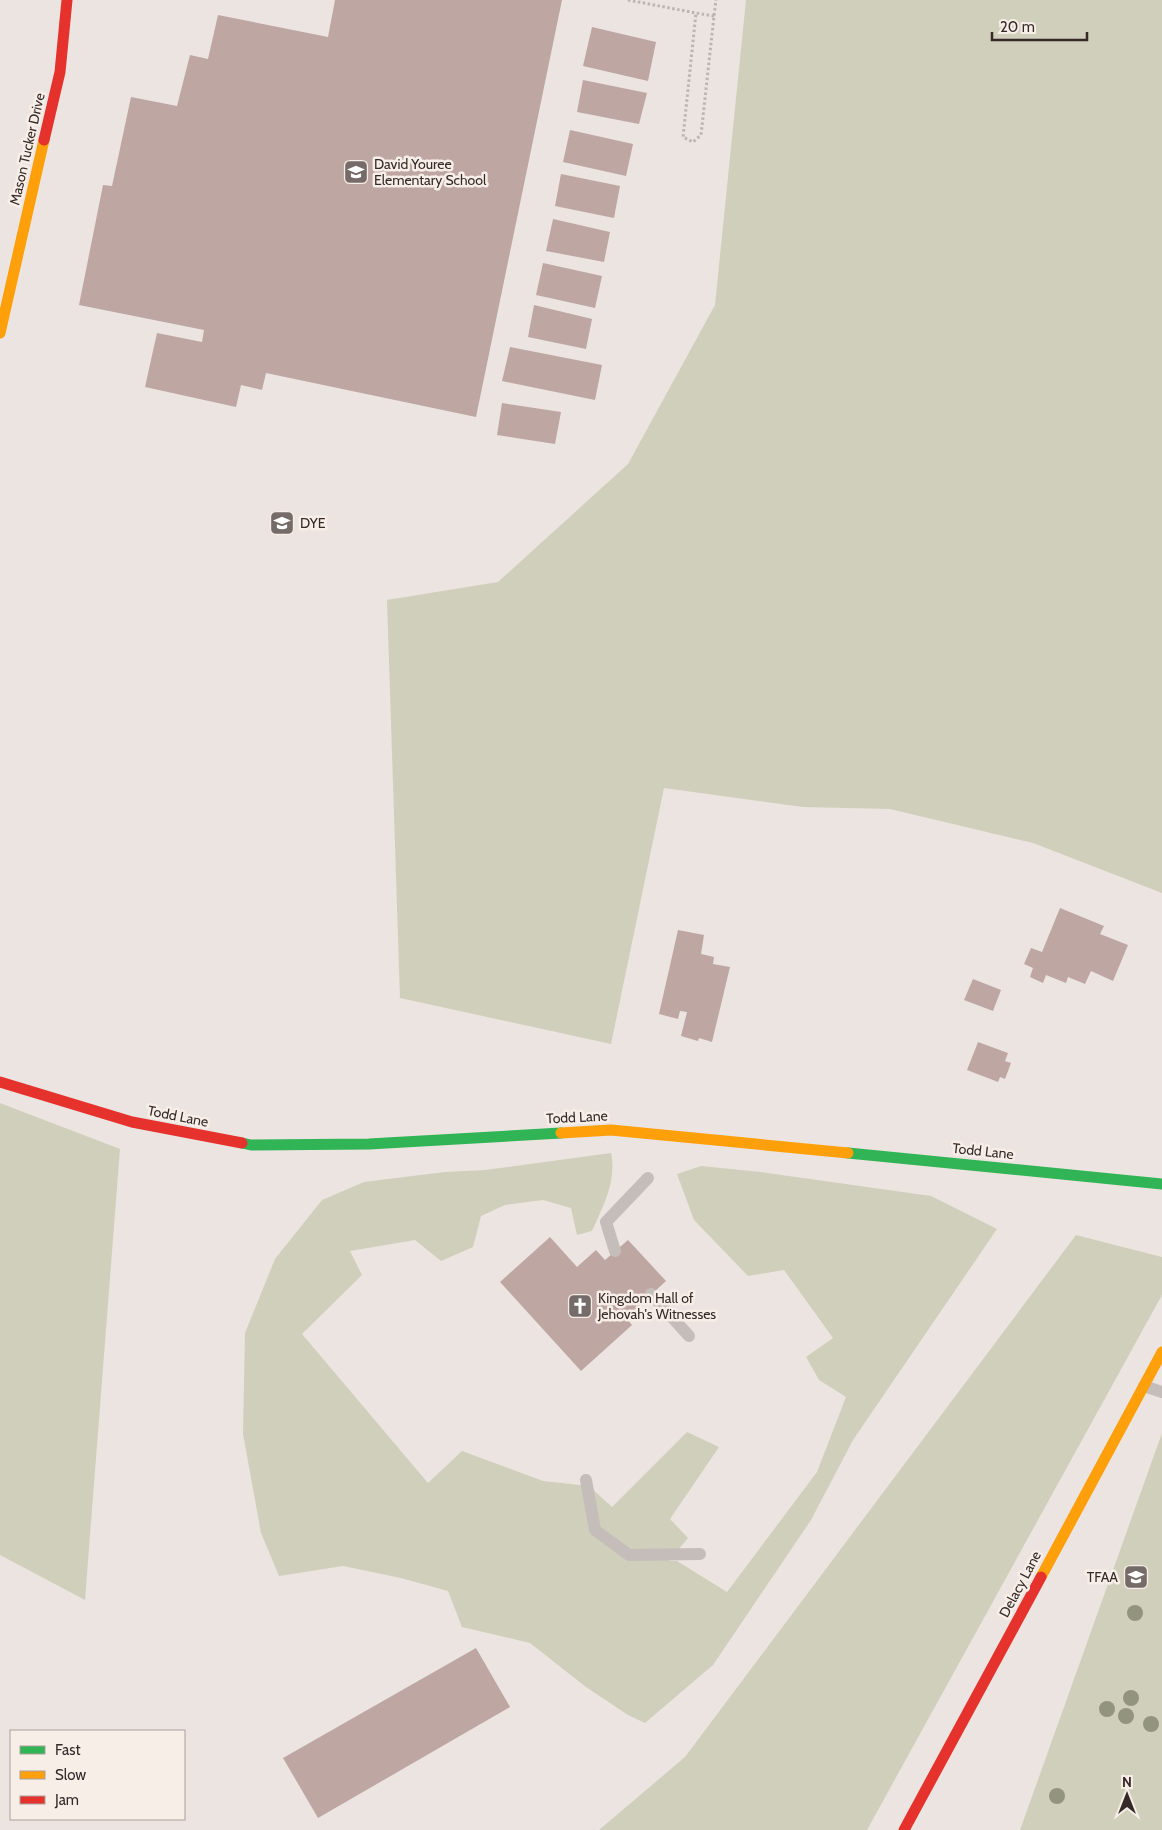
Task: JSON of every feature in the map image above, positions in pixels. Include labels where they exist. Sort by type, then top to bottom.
[{"type":"street","name":"Mason Tucker Drive","points":[[0,333],[60,72],[67,0]]},
{"type":"street","name":"Todd Lane","points":[[0,1082],[132,1122],[250,1145],[369,1144],[611,1130],[1162,1184]]},
{"type":"street","name":"Delacy Lane","points":[[904,1830],[1162,1352]]},
{"type":"lane","points":[[615,1251],[606,1222],[648,1178]]},
{"type":"lane","points":[[651,1294],[689,1336]]},
{"type":"lane","points":[[1144,1386],[1162,1392]]},
{"type":"lane","points":[[586,1480],[595,1530],[629,1555],[700,1554]]},
{"type":"path","points":[[628,0],[714,16]]},
{"type":"path","points":[[696,13],[683,137],[693,142],[701,135],[716,0]]},
{"type":"green space","points":[[746,0],[1162,0],[1162,893],[1033,843],[890,809],[803,807],[664,788],[611,1044],[400,998],[387,600],[498,582],[628,464],[715,305]]},
{"type":"green space","points":[[0,1103],[120,1149],[85,1600],[0,1555]]},
{"type":"green space","points":[[611,1153],[611,1183],[592,1231],[577,1235],[571,1208],[543,1200],[505,1205],[481,1216],[473,1247],[441,1261],[415,1240],[350,1251],[362,1275],[302,1334],[428,1483],[462,1451],[543,1481],[589,1486],[612,1507],[687,1432],[719,1447],[670,1519],[688,1538],[669,1561],[677,1561],[727,1592],[817,1472],[846,1397],[819,1380],[806,1357],[833,1338],[784,1270],[748,1276],[694,1220],[677,1174],[701,1166],[761,1172],[931,1196],[997,1229],[853,1440],[811,1520],[713,1665],[645,1723],[628,1715],[586,1687],[530,1643],[462,1627],[448,1591],[401,1578],[343,1566],[279,1576],[261,1533],[243,1434],[245,1333],[275,1259],[322,1200],[364,1182],[445,1172],[485,1170]]},
{"type":"green space","points":[[1076,1235],[1162,1257],[1162,1295],[867,1830],[599,1830],[685,1757]]},
{"type":"green space","name":"TFAA","points":[[1162,1433],[1162,1830],[1020,1830]]},
{"type":"building","points":[[335,0],[562,0],[476,417],[266,373],[262,390],[241,385],[236,407],[145,387],[157,333],[202,342],[204,330],[79,305],[103,185],[112,186],[131,97],[177,106],[190,55],[208,59],[218,15],[328,37]]},
{"type":"building","points":[[592,27],[656,42],[648,81],[583,66]]},
{"type":"building","points":[[583,80],[647,93],[639,124],[577,112]]},
{"type":"building","points":[[570,130],[633,144],[626,176],[563,162]]},
{"type":"building","points":[[561,174],[620,186],[614,218],[555,206]]},
{"type":"building","points":[[553,219],[610,232],[604,262],[546,251]]},
{"type":"building","points":[[543,263],[602,276],[595,308],[536,295]]},
{"type":"building","points":[[534,305],[592,319],[586,349],[528,337]]},
{"type":"building","points":[[510,347],[602,365],[595,400],[502,381]]},
{"type":"building","points":[[502,403],[561,412],[555,444],[497,435]]},
{"type":"building","points":[[1060,908],[1104,926],[1100,934],[1128,945],[1113,981],[1091,971],[1085,984],[1068,977],[1066,983],[1046,975],[1043,983],[1030,977],[1033,968],[1024,964],[1031,948],[1042,952]]},
{"type":"building","points":[[678,930],[704,935],[701,954],[714,957],[713,964],[730,967],[712,1042],[699,1038],[698,1041],[681,1036],[687,1012],[680,1011],[678,1019],[659,1014]]},
{"type":"building","points":[[973,979],[1001,990],[993,1011],[964,1000]]},
{"type":"building","points":[[978,1042],[1008,1053],[1005,1061],[1011,1063],[1005,1079],[1000,1077],[998,1082],[967,1070]]},
{"type":"building","name":"Kingdom Hall of Jehovah's Witnesses","points":[[550,1237],[577,1267],[596,1250],[605,1260],[628,1240],[666,1281],[626,1318],[632,1325],[581,1371],[500,1282]]},
{"type":"building","points":[[476,1648],[510,1707],[318,1818],[283,1758]]},
{"type":"traffic: fast","points":[[242,1143],[251,1145],[369,1144],[561,1133]]},
{"type":"traffic: fast","points":[[848,1153],[1162,1184]]},
{"type":"traffic: slow","points":[[0,333],[44,140]]},
{"type":"traffic: slow","points":[[561,1133],[611,1130],[848,1153]]},
{"type":"traffic: slow","points":[[1041,1577],[1162,1352]]},
{"type":"traffic: jam","points":[[44,140],[60,72],[67,0]]},
{"type":"traffic: jam","points":[[0,1082],[132,1122],[242,1143]]},
{"type":"traffic: jam","points":[[904,1830],[1041,1577]]},
{"type":"place","name":"David Youree Elementary School","points":[[356,172]]},
{"type":"place","name":"DYE","points":[[282,523]]},
{"type":"place","name":"Kingdom Hall of Jehovah's Witnesses","points":[[580,1306]]},
{"type":"place","name":"TFAA","points":[[1136,1577]]}]
